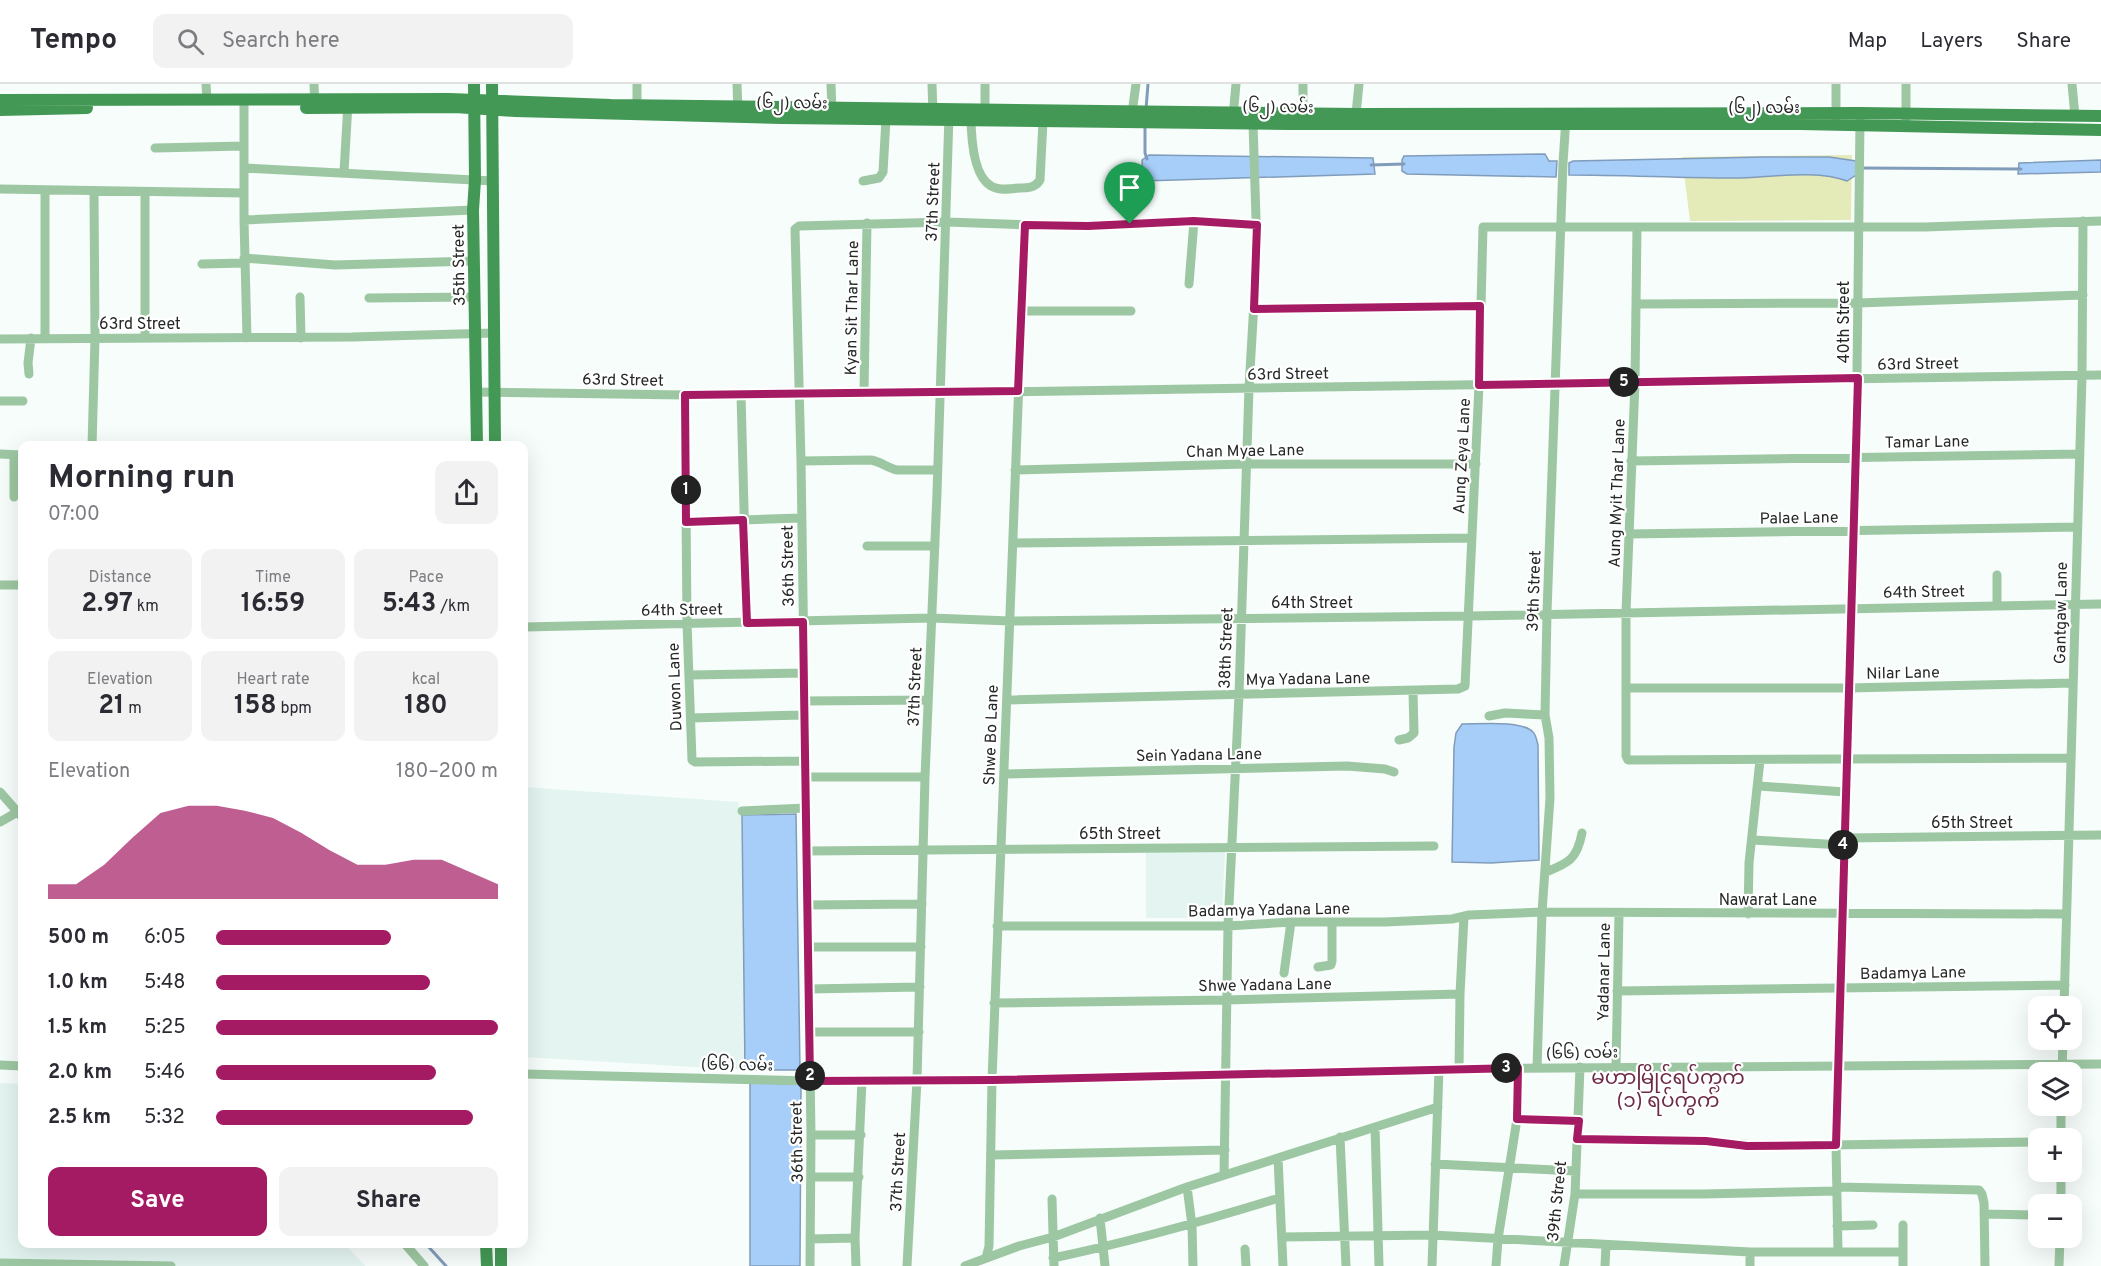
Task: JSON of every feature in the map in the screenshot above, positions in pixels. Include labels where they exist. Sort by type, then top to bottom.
[{"type":"main road","name":"35th Street","points":[[474,84],[473,210],[477,441]]},
{"type":"main road","points":[[492,84],[495,441]]},
{"type":"main road","points":[[0,100],[207,100],[244,104]]},
{"type":"main road","name":"(၆၂) လမ်း","points":[[244,104],[456,103],[637,109],[933,114],[1233,118],[1303,113],[1566,119]]},
{"type":"main road","points":[[0,110],[244,104]]},
{"type":"main road","name":"(၆၂) လမ်း","points":[[832,112],[886,119],[933,114]]},
{"type":"main road","name":"(၆၂) လမ်း","points":[[1233,118],[1253,123],[1566,119],[1860,119],[1906,113],[2101,116]]},
{"type":"main road","name":"(၆၂) လမ်း","points":[[978,114],[1043,121],[1142,116]]},
{"type":"main road","name":"(၆၂) လမ်း","points":[[1860,119],[1906,126],[2101,130]]},
{"type":"main road","points":[[486,1248],[487,1266]]},
{"type":"main road","points":[[501,1248],[501,1266]]},
{"type":"street","points":[[206,84],[207,100]]},
{"type":"street","points":[[314,84],[315,104]]},
{"type":"street","points":[[637,84],[637,109]]},
{"type":"street","points":[[737,84],[738,111]]},
{"type":"street","points":[[831,84],[832,112]]},
{"type":"street","points":[[932,84],[933,114]]},
{"type":"street","points":[[985,84],[972,150],[982,174],[992,187],[1008,189],[1030,188],[1037,185],[1040,180],[1043,121]]},
{"type":"street","points":[[1136,84],[1142,116]]},
{"type":"street","points":[[1233,118],[1236,84]]},
{"type":"street","points":[[1303,84],[1303,113]]},
{"type":"street","points":[[1356,114],[1359,84]]},
{"type":"street","points":[[1836,84],[1836,119]]},
{"type":"street","points":[[1906,84],[1906,126]]},
{"type":"street","points":[[2073,84],[2075,116]]},
{"type":"street","points":[[244,104],[244,261],[247,338]]},
{"type":"street","points":[[344,172],[348,104]]},
{"type":"street","name":"37th Street","points":[[907,1266],[919,1032],[925,777],[949,114]]},
{"type":"street","points":[[863,181],[879,178],[883,172],[886,119]]},
{"type":"street","name":"39th Street","points":[[1537,1068],[1542,912],[1550,798],[1549,738],[1545,715],[1547,613],[1566,119]]},
{"type":"street","name":"40th Street","points":[[1838,1252],[1836,1145],[1839,988],[1858,378],[1860,119]]},
{"type":"street","name":"38th Street","points":[[1224,1175],[1228,926],[1257,225],[1253,123]]},
{"type":"street","points":[[155,148],[244,146]]},
{"type":"street","points":[[244,168],[493,181]]},
{"type":"street","points":[[0,189],[244,193]]},
{"type":"street","points":[[45,191],[45,338]]},
{"type":"street","points":[[92,441],[95,338],[94,192]]},
{"type":"street","points":[[145,193],[146,338]]},
{"type":"street","points":[[244,220],[473,210]]},
{"type":"street","points":[[867,224],[946,222],[1088,226],[1194,221],[1257,225]]},
{"type":"street","points":[[1189,284],[1194,221]]},
{"type":"street","name":"Gantgaw Lane","points":[[2064,996],[2082,376],[2083,221]]},
{"type":"street","points":[[1562,227],[1925,227],[2101,221]]},
{"type":"street","name":"36th Street","points":[[810,1266],[812,1177],[796,227],[867,224]]},
{"type":"street","name":"Kyan Sit Thar Lane","points":[[864,393],[867,224]]},
{"type":"street","name":"Shwe Bo Lane","points":[[986,1258],[989,1246],[994,1003],[1025,225]]},
{"type":"street","name":"Aung Myit Thar Lane","points":[[1637,226],[1635,382],[1626,612],[1626,756],[1628,760],[1760,760]]},
{"type":"street","name":"Aung Zeya Lane","points":[[1465,686],[1476,464],[1483,227],[1562,227]]},
{"type":"street","points":[[202,264],[244,261],[335,265],[474,261]]},
{"type":"street","points":[[1637,304],[1858,303],[2083,295]]},
{"type":"street","points":[[300,297],[301,338]]},
{"type":"street","points":[[369,297],[475,297]]},
{"type":"street","points":[[1254,309],[1480,306]]},
{"type":"street","points":[[1021,311],[1131,311]]},
{"type":"street","name":"63rd Street","points":[[0,339],[301,338],[495,333]]},
{"type":"street","points":[[29,374],[31,338]]},
{"type":"street","name":"63rd Street","points":[[476,392],[685,395],[939,393],[2101,375]]},
{"type":"street","points":[[741,394],[747,623]]},
{"type":"street","name":"Duwon Lane","points":[[685,395],[687,624],[693,762],[804,761]]},
{"type":"street","points":[[0,401],[23,401]]},
{"type":"street","points":[[0,454],[18,455],[14,497]]},
{"type":"street","name":"Tamar Lane","points":[[1631,461],[2080,454]]},
{"type":"street","points":[[801,461],[871,460],[897,470],[937,470]]},
{"type":"street","name":"Chan Myae Lane","points":[[1015,470],[1246,464],[1476,464]]},
{"type":"street","points":[[686,522],[801,518]]},
{"type":"street","name":"Palae Lane","points":[[1629,534],[2076,527]]},
{"type":"street","points":[[1013,543],[1472,538]]},
{"type":"street","points":[[867,546],[935,546]]},
{"type":"street","points":[[1997,575],[1997,605]]},
{"type":"street","points":[[0,585],[18,585]]},
{"type":"street","name":"64th Street","points":[[528,627],[931,618],[1010,621],[1469,616],[2101,604]]},
{"type":"street","points":[[690,675],[804,673]]},
{"type":"street","name":"Nilar Lane","points":[[1626,688],[1849,688],[2073,683]]},
{"type":"street","name":"Mya Yadana Lane","points":[[1007,700],[1413,691],[1458,689],[1465,686]]},
{"type":"street","points":[[1399,740],[1408,738],[1414,733],[1413,691]]},
{"type":"street","points":[[804,701],[928,700]]},
{"type":"street","points":[[1489,716],[1505,713],[1545,715]]},
{"type":"street","points":[[691,718],[804,715]]},
{"type":"street","points":[[1748,914],[1749,863],[1760,760],[2071,758]]},
{"type":"street","name":"Sein Yadana Lane","points":[[1004,774],[1347,766],[1385,769],[1394,772]]},
{"type":"street","points":[[805,777],[925,777]]},
{"type":"street","points":[[1759,786],[1845,792]]},
{"type":"street","points":[[0,792],[18,808]]},
{"type":"street","points":[[742,811],[806,808]]},
{"type":"street","points":[[0,822],[18,813]]},
{"type":"street","points":[[1546,872],[1562,866],[1575,856],[1582,833]]},
{"type":"street","name":"65th Street","points":[[1752,840],[1844,842],[2101,836]]},
{"type":"street","name":"65th Street","points":[[806,851],[1434,846]]},
{"type":"street","points":[[807,905],[922,904]]},
{"type":"street","name":"Nawarat Lane","points":[[1542,912],[2066,914]]},
{"type":"street","name":"Badamya Yadana Lane","points":[[997,926],[1228,926],[1291,922],[1424,921],[1464,916],[1542,912]]},
{"type":"street","name":"Yadanar Lane","points":[[1616,1067],[1619,914]]},
{"type":"street","points":[[1459,1069],[1464,916]]},
{"type":"street","points":[[1284,974],[1291,922]]},
{"type":"street","points":[[1318,967],[1331,965],[1332,922]]},
{"type":"street","points":[[808,947],[921,947]]},
{"type":"street","name":"Badamya Lane","points":[[1617,991],[2065,985]]},
{"type":"street","points":[[808,989],[920,987]]},
{"type":"street","name":"Shwe Yadana Lane","points":[[994,1003],[1460,994]]},
{"type":"street","points":[[809,1032],[919,1032]]},
{"type":"street","name":"(၆၆) လမ်း","points":[[2082,1066],[2101,1064]]},
{"type":"street","points":[[0,1065],[18,1066]]},
{"type":"street","name":"(၆၆) လမ်း","points":[[528,1074],[810,1081],[992,1080],[1580,1067],[1838,1065],[2028,1068]]},
{"type":"street","name":"39th Street","points":[[1564,1266],[1575,1194],[1580,1067]]},
{"type":"street","points":[[1496,1266],[1498,1239],[1517,1119],[1518,1068]]},
{"type":"street","points":[[1432,1266],[1439,1069]]},
{"type":"street","points":[[856,1266],[855,1238],[862,1080]]},
{"type":"street","points":[[965,1266],[1053,1237],[1187,1187],[1438,1107]]},
{"type":"street","points":[[1517,1119],[1579,1121]]},
{"type":"street","points":[[1376,1127],[1379,1266]]},
{"type":"street","points":[[811,1135],[861,1135]]},
{"type":"street","points":[[1340,1137],[1346,1266]]},
{"type":"street","points":[[1577,1139],[1706,1141],[1747,1146],[2028,1142]]},
{"type":"street","points":[[991,1155],[1225,1150]]},
{"type":"street","points":[[1278,1158],[1283,1266]]},
{"type":"street","points":[[1435,1164],[1576,1171]]},
{"type":"street","points":[[812,1177],[859,1177]]},
{"type":"street","points":[[1187,1187],[1192,1225],[1193,1266]]},
{"type":"street","points":[[1575,1194],[1703,1194],[1837,1189],[1978,1190],[1982,1194],[1984,1214],[1985,1266]]},
{"type":"street","points":[[1052,1199],[1053,1262],[1192,1225],[1279,1198]]},
{"type":"street","points":[[1984,1214],[2028,1215]]},
{"type":"street","points":[[1100,1218],[1105,1266]]},
{"type":"street","points":[[1837,1226],[1873,1225]]},
{"type":"street","points":[[1903,1226],[1904,1266]]},
{"type":"street","points":[[1283,1237],[1432,1235],[1750,1252],[1903,1252]]},
{"type":"street","points":[[810,1239],[855,1238]]},
{"type":"street","points":[[1605,1266],[1606,1245]]},
{"type":"street","points":[[408,1248],[424,1266]]},
{"type":"street","points":[[2059,1266],[2060,1248]]},
{"type":"street","points":[[1245,1249],[1246,1266]]},
{"type":"street","points":[[1750,1252],[1750,1266]]},
{"type":"street","points":[[0,1263],[171,1266]]},
{"type":"shaded area","points":[[528,787],[738,802],[742,815],[745,1070],[528,1057]]},
{"type":"shaded area","points":[[1146,849],[1225,850],[1222,918],[1146,918]]},
{"type":"shaded area","points":[[0,1083],[18,1084],[18,1248],[349,1248],[365,1266],[0,1266]]},
{"type":"green space","points":[[1852,155],[1851,220],[1690,221],[1682,157]]},
{"type":"water","points":[[1545,154],[1549,161],[1557,161],[1556,177],[1407,174],[1402,171],[1404,156]]},
{"type":"water","points":[[1149,155],[1373,158],[1375,174],[1143,181],[1142,160]]},
{"type":"water","points":[[1829,157],[1856,161],[1856,175],[1847,181],[1821,175],[1733,178],[1569,175],[1569,163],[1573,161]]},
{"type":"water","points":[[2101,160],[2101,172],[2018,174],[2019,163]]},
{"type":"water","points":[[1462,724],[1510,724],[1527,728],[1535,735],[1538,745],[1539,860],[1491,863],[1452,862],[1454,747],[1456,733]]},
{"type":"water","points":[[796,814],[800,1070],[745,1070],[742,815]]},
{"type":"water","points":[[750,1083],[801,1084],[800,1266],[750,1266]]},
{"type":"waterway","points":[[1146,109],[1148,84]]},
{"type":"waterway","points":[[1145,124],[1147,159]]},
{"type":"waterway","points":[[1371,165],[1404,164]]},
{"type":"waterway","points":[[1860,168],[2021,169]]},
{"type":"waterway","points":[[430,1248],[446,1266]]},
{"type":"district","name":"မဟာမြိုင်ရပ်ကွက် (၁) ရပ်ကွက်","points":[[1668,1088]]},
{"type":"route","points":[[1194,221],[1257,225],[1254,309],[1480,306],[1479,385],[1858,378],[1836,1145],[1747,1146],[1706,1141],[1577,1139],[1579,1121],[1517,1119],[1518,1068],[992,1080],[810,1081],[803,622],[747,623],[743,520],[686,522],[685,395],[1018,391],[1025,225],[1130,224],[1194,221]]}]
